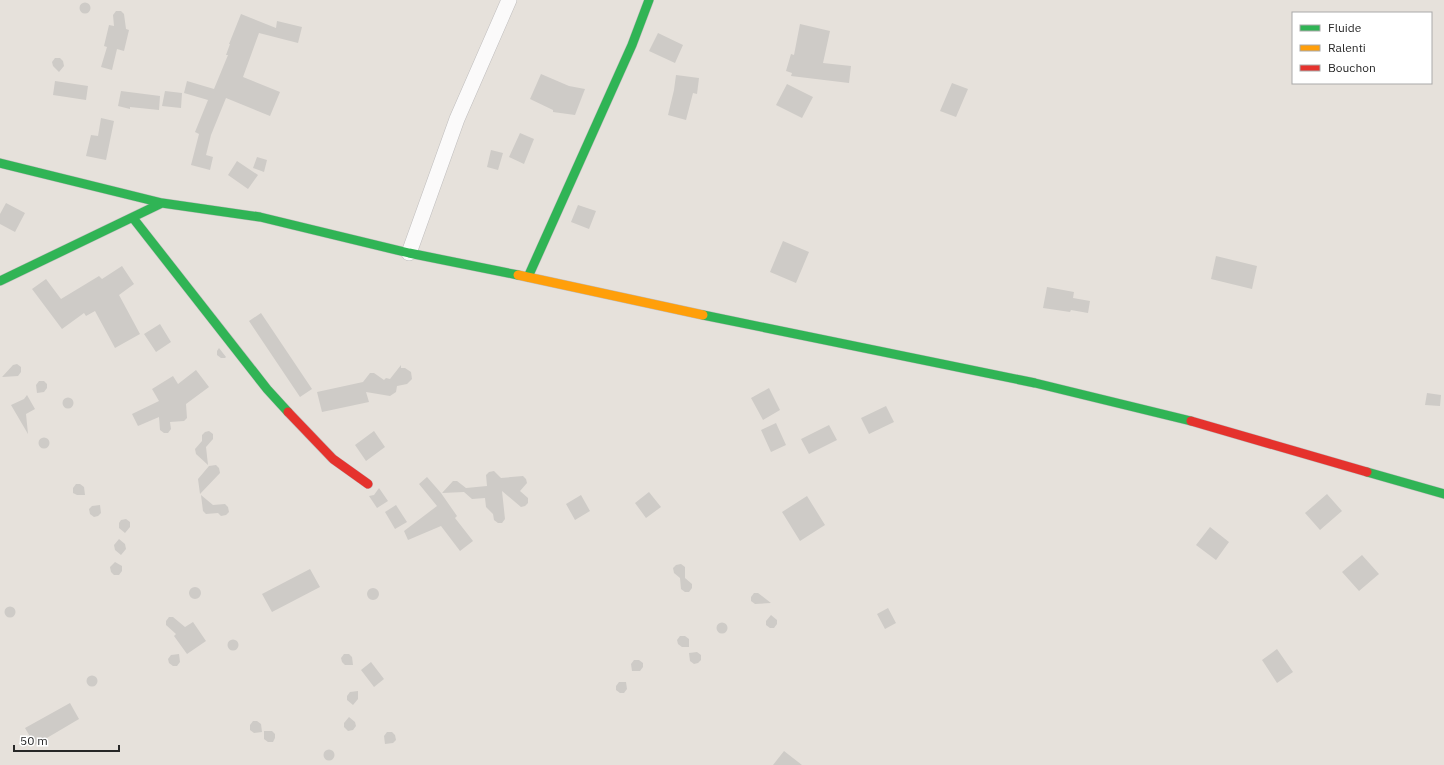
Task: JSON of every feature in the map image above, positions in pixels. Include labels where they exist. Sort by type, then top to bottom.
[{"type":"main road","points":[[528,277],[632,45],[649,0]]},
{"type":"main road","points":[[0,164],[162,203],[260,217],[409,253],[1042,385],[1190,420],[1444,494]]},
{"type":"main road","points":[[0,281],[162,203]]},
{"type":"main road","points":[[133,218],[266,390],[333,459],[368,484]]},
{"type":"street","points":[[409,253],[457,119],[509,0]]},
{"type":"building","points":[[85,2],[89,4],[91,8],[89,12],[85,14],[81,12],[79,8],[81,4]]},
{"type":"building","points":[[116,11],[121,11],[124,14],[126,29],[129,30],[124,51],[117,49],[112,70],[101,67],[107,47],[104,46],[109,25],[114,26],[113,15]]},
{"type":"building","points":[[241,14],[276,28],[277,21],[302,27],[298,43],[259,33],[243,77],[280,92],[270,116],[226,98],[211,135],[206,155],[213,157],[210,170],[191,165],[199,134],[195,132],[208,100],[184,93],[187,81],[214,89],[228,55],[226,55],[229,44]]},
{"type":"building","points":[[800,24],[830,31],[823,63],[851,66],[849,83],[791,76],[792,73],[786,71],[791,54],[794,55]]},
{"type":"building","points":[[658,33],[683,45],[675,63],[649,51]]},
{"type":"building","points":[[55,58],[60,58],[63,61],[64,66],[59,72],[53,66],[52,62]]},
{"type":"building","points":[[541,74],[569,86],[585,89],[575,115],[553,112],[553,110],[530,99]]},
{"type":"building","points":[[676,75],[699,78],[697,94],[693,93],[686,120],[668,115]]},
{"type":"building","points":[[55,81],[88,86],[86,100],[53,95]]},
{"type":"building","points":[[952,83],[968,89],[956,117],[940,111]]},
{"type":"building","points":[[787,84],[813,97],[802,118],[776,105]]},
{"type":"building","points":[[121,91],[160,96],[159,110],[130,107],[130,109],[118,106]]},
{"type":"building","points":[[165,91],[182,93],[181,108],[162,106]]},
{"type":"building","points":[[101,118],[114,121],[106,160],[86,156],[91,135],[98,136]]},
{"type":"building","points":[[520,133],[534,139],[524,164],[509,157]]},
{"type":"building","points":[[491,150],[503,153],[498,170],[487,167]]},
{"type":"building","points":[[257,157],[267,160],[264,172],[253,168]]},
{"type":"building","points":[[237,161],[258,175],[248,189],[228,175]]},
{"type":"building","points":[[6,203],[25,213],[15,232],[0,224],[0,214]]},
{"type":"building","points":[[578,205],[596,211],[589,229],[571,222]]},
{"type":"building","points":[[783,241],[809,252],[796,283],[770,272]]},
{"type":"building","points":[[1216,256],[1257,266],[1252,289],[1211,279]]},
{"type":"building","points":[[122,266],[134,284],[119,295],[140,334],[115,348],[95,311],[86,316],[84,313],[62,329],[32,289],[46,279],[61,299],[99,276],[102,279]]},
{"type":"building","points":[[1047,287],[1074,292],[1073,298],[1090,301],[1088,313],[1043,308]]},
{"type":"building","points":[[261,313],[312,389],[300,397],[249,321]]},
{"type":"building","points":[[160,324],[171,342],[156,352],[144,334]]},
{"type":"building","points":[[219,348],[226,357],[225,358],[221,358],[217,355]]},
{"type":"building","points":[[17,364],[21,367],[21,372],[18,376],[2,377],[13,365]]},
{"type":"building","points":[[401,365],[401,368],[405,368],[411,372],[412,379],[407,384],[397,386],[396,392],[390,396],[366,392],[369,402],[322,412],[317,392],[363,382],[370,373],[374,373],[384,380],[386,378],[390,379]]},
{"type":"building","points":[[196,370],[209,387],[186,404],[187,418],[184,421],[170,422],[171,429],[168,433],[164,433],[160,430],[159,417],[138,426],[132,414],[159,401],[152,389],[173,376],[178,384]]},
{"type":"building","points":[[39,381],[44,381],[47,384],[47,388],[44,392],[37,393],[36,385]]},
{"type":"building","points":[[769,388],[780,410],[763,420],[751,398]]},
{"type":"building","points":[[1427,393],[1441,395],[1440,406],[1425,405]]},
{"type":"building","points":[[27,395],[35,409],[26,414],[28,434],[11,405],[24,399]]},
{"type":"building","points":[[68,397],[72,399],[74,403],[72,407],[68,409],[64,407],[62,403],[64,399]]},
{"type":"building","points":[[886,406],[894,422],[869,434],[861,418]]},
{"type":"building","points":[[776,423],[786,445],[771,452],[761,430]]},
{"type":"building","points":[[829,425],[837,440],[809,454],[801,439]]},
{"type":"building","points":[[209,431],[213,434],[213,439],[206,447],[208,465],[196,454],[195,449],[202,441],[202,435]]},
{"type":"building","points":[[374,431],[385,447],[366,461],[355,445]]},
{"type":"building","points":[[44,437],[48,439],[50,443],[48,447],[44,449],[40,447],[38,443],[40,439]]},
{"type":"building","points":[[216,465],[219,468],[220,473],[200,494],[198,479],[209,466]]},
{"type":"building","points":[[494,471],[501,478],[523,476],[527,483],[520,491],[528,498],[528,503],[525,506],[521,507],[502,491],[505,519],[502,523],[498,523],[494,520],[493,514],[486,507],[485,498],[472,499],[464,492],[442,493],[453,481],[457,481],[466,488],[487,486],[486,475],[489,472]]},
{"type":"building","points":[[427,477],[441,493],[457,516],[455,518],[473,541],[460,551],[441,526],[408,540],[404,531],[437,506],[419,484]]},
{"type":"building","points":[[76,484],[80,484],[84,487],[85,495],[77,495],[73,493],[73,488]]},
{"type":"building","points":[[379,488],[388,501],[377,508],[369,496],[374,495]]},
{"type":"building","points":[[649,492],[661,507],[646,518],[635,503]]},
{"type":"building","points":[[1327,494],[1342,511],[1320,530],[1305,513]]},
{"type":"building","points":[[201,495],[213,505],[225,504],[228,507],[229,512],[226,515],[221,516],[218,513],[206,514],[203,511]]},
{"type":"building","points":[[581,495],[590,511],[575,520],[566,504]]},
{"type":"building","points":[[807,496],[825,525],[800,541],[782,512]]},
{"type":"building","points":[[100,505],[101,513],[98,516],[94,517],[90,514],[89,509],[92,506]]},
{"type":"building","points":[[396,505],[407,522],[395,529],[385,512]]},
{"type":"building","points":[[126,519],[130,522],[130,527],[125,533],[119,528],[119,523],[121,520]]},
{"type":"building","points":[[1210,527],[1229,542],[1216,560],[1196,545]]},
{"type":"building","points":[[119,539],[125,544],[126,549],[121,555],[115,550],[114,545]]},
{"type":"building","points":[[1362,555],[1379,574],[1359,591],[1342,572]]},
{"type":"building","points":[[115,562],[122,566],[122,571],[119,575],[114,575],[111,572],[110,567]]},
{"type":"building","points":[[681,564],[685,567],[685,578],[692,584],[692,588],[689,592],[685,592],[681,589],[680,578],[674,573],[673,568],[676,565]]},
{"type":"building","points":[[310,569],[320,587],[272,612],[262,594]]},
{"type":"building","points":[[195,587],[199,589],[201,593],[199,597],[195,599],[191,597],[189,593],[191,589]]},
{"type":"building","points":[[373,588],[377,590],[379,594],[377,598],[373,600],[369,598],[367,594],[369,590]]},
{"type":"building","points":[[754,593],[758,593],[771,603],[755,604],[751,601],[751,597]]},
{"type":"building","points":[[10,606],[14,608],[16,612],[14,616],[10,618],[6,616],[4,612],[6,608]]},
{"type":"building","points":[[888,608],[896,623],[885,629],[877,614]]},
{"type":"building","points":[[771,615],[777,620],[777,624],[774,628],[770,628],[766,625],[766,621]]},
{"type":"building","points":[[169,617],[173,617],[185,627],[193,622],[206,641],[187,654],[174,636],[176,634],[166,625],[166,621]]},
{"type":"building","points":[[722,622],[726,624],[728,628],[726,632],[722,634],[718,632],[716,628],[718,624]]},
{"type":"building","points":[[680,636],[685,636],[689,639],[689,647],[682,647],[678,644],[677,640]]},
{"type":"building","points":[[233,639],[237,641],[239,645],[237,649],[233,651],[229,649],[227,645],[229,641]]},
{"type":"building","points":[[1277,649],[1293,672],[1277,683],[1262,660]]},
{"type":"building","points":[[697,652],[701,655],[701,660],[694,664],[690,661],[689,653]]},
{"type":"building","points":[[179,654],[180,662],[177,666],[173,666],[169,663],[168,659],[171,655]]},
{"type":"building","points":[[344,654],[349,654],[352,657],[353,665],[345,665],[342,662],[341,658]]},
{"type":"building","points":[[634,660],[639,660],[643,663],[643,667],[640,671],[632,671],[631,664]]},
{"type":"building","points":[[371,662],[384,679],[374,687],[361,670]]},
{"type":"building","points":[[92,675],[96,677],[98,681],[96,685],[92,687],[88,685],[86,681],[88,677]]},
{"type":"building","points":[[619,682],[626,682],[627,689],[624,693],[620,693],[616,690],[616,686]]},
{"type":"building","points":[[358,691],[358,699],[353,705],[347,700],[347,696],[350,692]]},
{"type":"building","points":[[70,703],[79,719],[35,745],[25,728]]},
{"type":"building","points":[[349,717],[355,722],[356,726],[353,730],[348,731],[344,727],[344,723]]},
{"type":"building","points":[[253,721],[257,721],[261,724],[262,732],[254,733],[250,730],[250,725]]},
{"type":"building","points":[[264,731],[272,731],[275,734],[273,742],[268,742],[264,739]]},
{"type":"building","points":[[387,732],[392,732],[395,735],[396,740],[393,743],[385,744],[384,736]]},
{"type":"building","points":[[329,749],[333,751],[335,755],[333,759],[329,761],[325,759],[323,755],[325,751]]},
{"type":"building","points":[[784,751],[802,765],[773,765]]},
{"type":"traffic: fast","points":[[528,277],[632,45],[649,0]]},
{"type":"traffic: fast","points":[[0,163],[162,203]]},
{"type":"traffic: fast","points":[[0,281],[162,203],[260,217],[409,253],[518,275]]},
{"type":"traffic: fast","points":[[133,218],[267,389],[288,412]]},
{"type":"traffic: fast","points":[[703,315],[1035,383],[1191,421]]},
{"type":"traffic: fast","points":[[1367,472],[1444,494]]},
{"type":"traffic: slow","points":[[518,275],[703,315]]},
{"type":"traffic: jam","points":[[288,412],[333,459],[368,484]]},
{"type":"traffic: jam","points":[[1191,421],[1367,472]]}]
